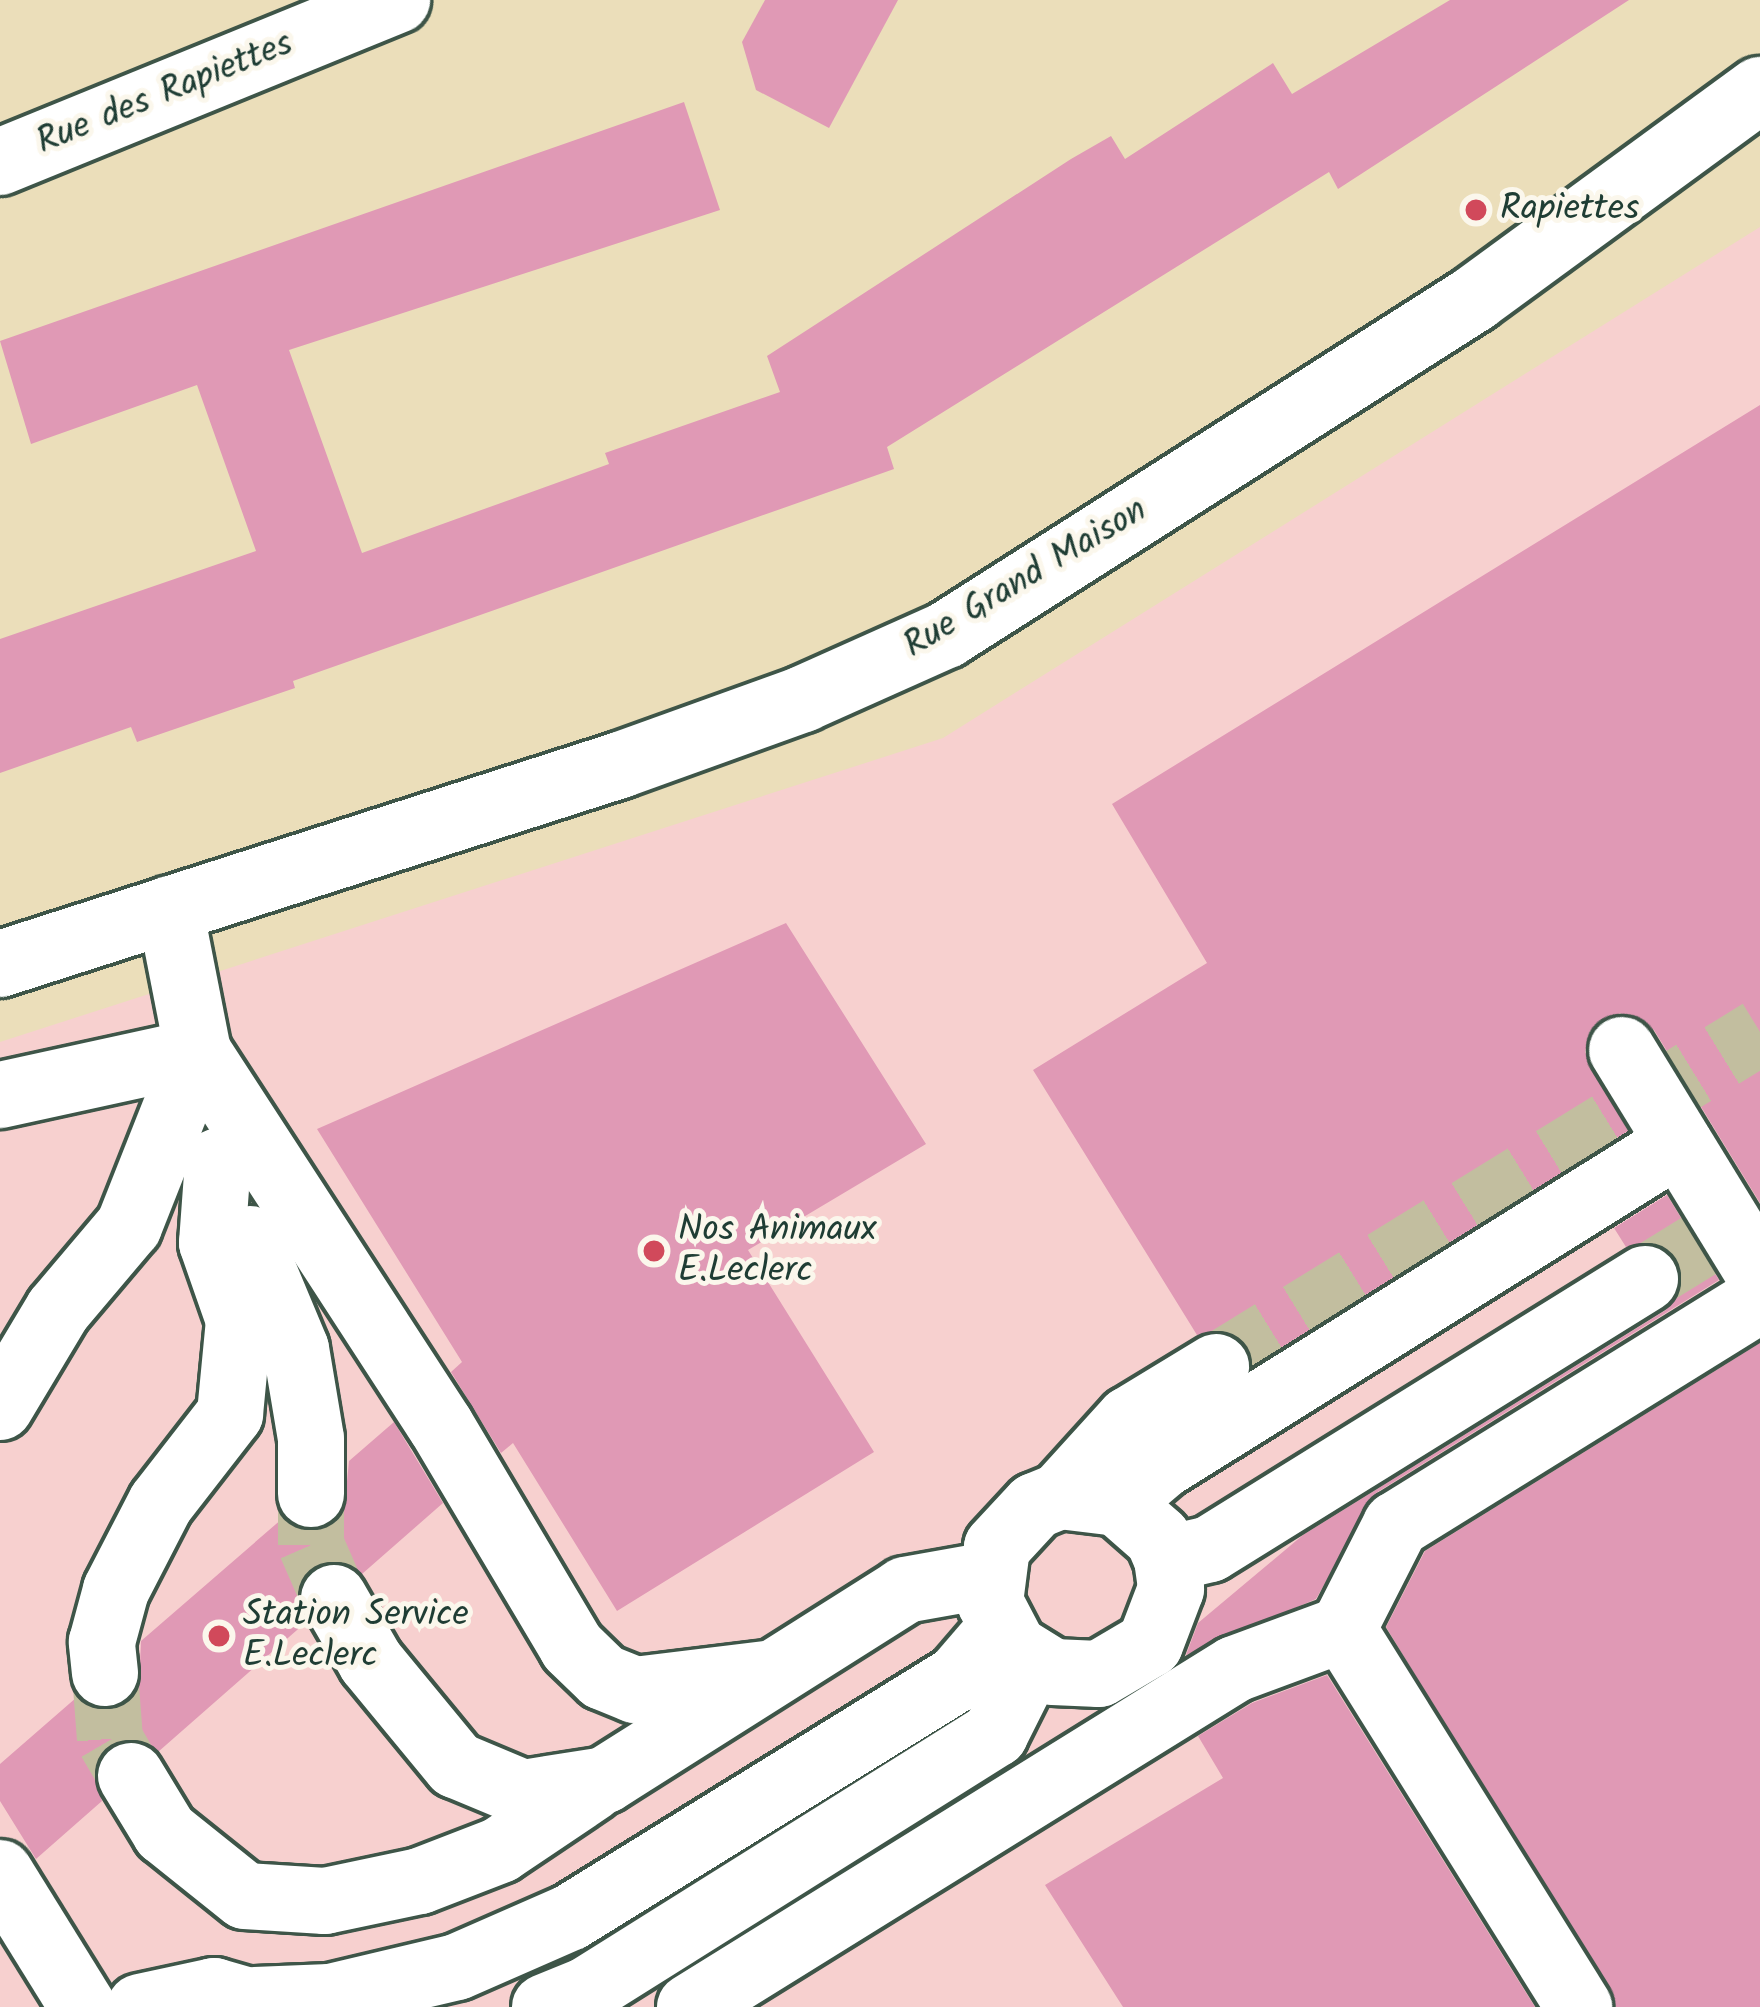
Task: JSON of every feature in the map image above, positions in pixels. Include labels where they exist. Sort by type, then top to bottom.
[{"type":"street","name":"Rue des Rapiettes","points":[[0,162],[398,0]]},
{"type":"street","name":"Rue Grand Maison","points":[[0,964],[681,743],[946,635],[1474,299],[1760,90]]},
{"type":"street","points":[[170,909],[218,1161],[296,1349],[311,1439],[311,1494]]},
{"type":"street","points":[[1622,1051],[1760,1275]]},
{"type":"street","points":[[0,1095],[198,1052]]},
{"type":"street","points":[[0,1407],[58,1310],[129,1226],[198,1052]]},
{"type":"street","points":[[198,1052],[441,1426],[572,1647],[603,1677],[635,1690],[766,1674]]},
{"type":"street","points":[[544,2007],[587,1990],[995,1734],[1013,1525],[1089,1500],[1227,1392],[1679,1143]]},
{"type":"street","points":[[104,1673],[102,1642],[116,1589],[161,1503],[230,1414],[238,1320],[212,1243],[218,1161]]},
{"type":"street","points":[[1167,1559],[1210,1549],[1645,1279]]},
{"type":"street","points":[[690,2007],[1235,1669],[1343,1629],[1396,1525],[1760,1299]]},
{"type":"street","points":[[131,1776],[165,1832],[244,1896],[325,1901],[420,1881],[500,1850],[766,1674],[904,1590],[1007,1622],[1076,1676],[1099,1674],[1150,1644],[1171,1589],[1167,1559],[1149,1528],[1089,1500]]},
{"type":"street","points":[[334,1598],[371,1662],[456,1765],[524,1792],[605,1780]]},
{"type":"street","points":[[140,2007],[214,1991],[262,2003],[329,1997],[457,1966],[572,1917],[957,1678],[1007,1622]]},
{"type":"street","points":[[1343,1629],[1579,2007]]},
{"type":"street","points":[[0,1873],[83,2007]]},
{"type":"shaded area","points":[[1760,227],[1760,2007],[0,2007],[0,1042],[943,738]]},
{"type":"building","points":[[765,0],[898,0],[829,128],[756,90],[742,42]]},
{"type":"building","points":[[1450,0],[1629,0],[1338,189],[1329,172],[887,447],[894,469],[293,681],[295,688],[137,742],[131,727],[0,773],[0,639],[256,551],[197,385],[31,444],[0,341],[684,102],[720,210],[289,350],[362,553],[609,464],[605,453],[780,392],[767,356],[1071,159],[1111,136],[1125,159],[1273,63],[1292,94]]},
{"type":"building","points":[[1760,405],[1760,1203],[1654,1030],[1620,1013],[1590,1031],[1585,1052],[1628,1131],[1253,1365],[1233,1334],[1197,1335],[1033,1070],[1207,963],[1112,804]]},
{"type":"building","points":[[786,923],[926,1144],[748,1250],[874,1452],[617,1611],[513,1443],[501,1453],[451,1372],[462,1362],[317,1129]]},
{"type":"building","points":[[1667,1195],[1719,1280],[1376,1493],[1316,1599],[1186,1655],[1198,1623],[1303,1535],[1666,1310],[1682,1279],[1676,1258],[1645,1242],[1626,1247],[1614,1228]]},
{"type":"building","points":[[1760,1343],[1760,2007],[1616,2007],[1386,1627],[1425,1551]]},
{"type":"building","name":"Station Service E.Leclerc","points":[[394,1422],[443,1503],[362,1574],[335,1561],[314,1566],[297,1597],[305,1623],[158,1752],[131,1739],[111,1745],[94,1776],[102,1801],[36,1859],[0,1801],[0,1764],[77,1697],[107,1710],[128,1703],[139,1687],[141,1641],[283,1518],[310,1531],[331,1526],[344,1512],[349,1461]]},
{"type":"building","points":[[1327,1675],[1535,2007],[1123,2007],[1045,1885],[1223,1778],[1198,1736],[1252,1703]]},
{"type":"tunnel","points":[[1216,1367],[1760,1032]]},
{"type":"tunnel","points":[[1645,1279],[1760,1208]]},
{"type":"tunnel","points":[[311,1494],[311,1545],[334,1598]]},
{"type":"tunnel","points":[[105,1673],[110,1740],[131,1776]]},
{"type":"place","name":"Rapiettes","points":[[1476,210]]},
{"type":"place","name":"Nos Animaux E.Leclerc","points":[[654,1251]]},
{"type":"place","name":"Station Service E.Leclerc","points":[[219,1636]]}]
